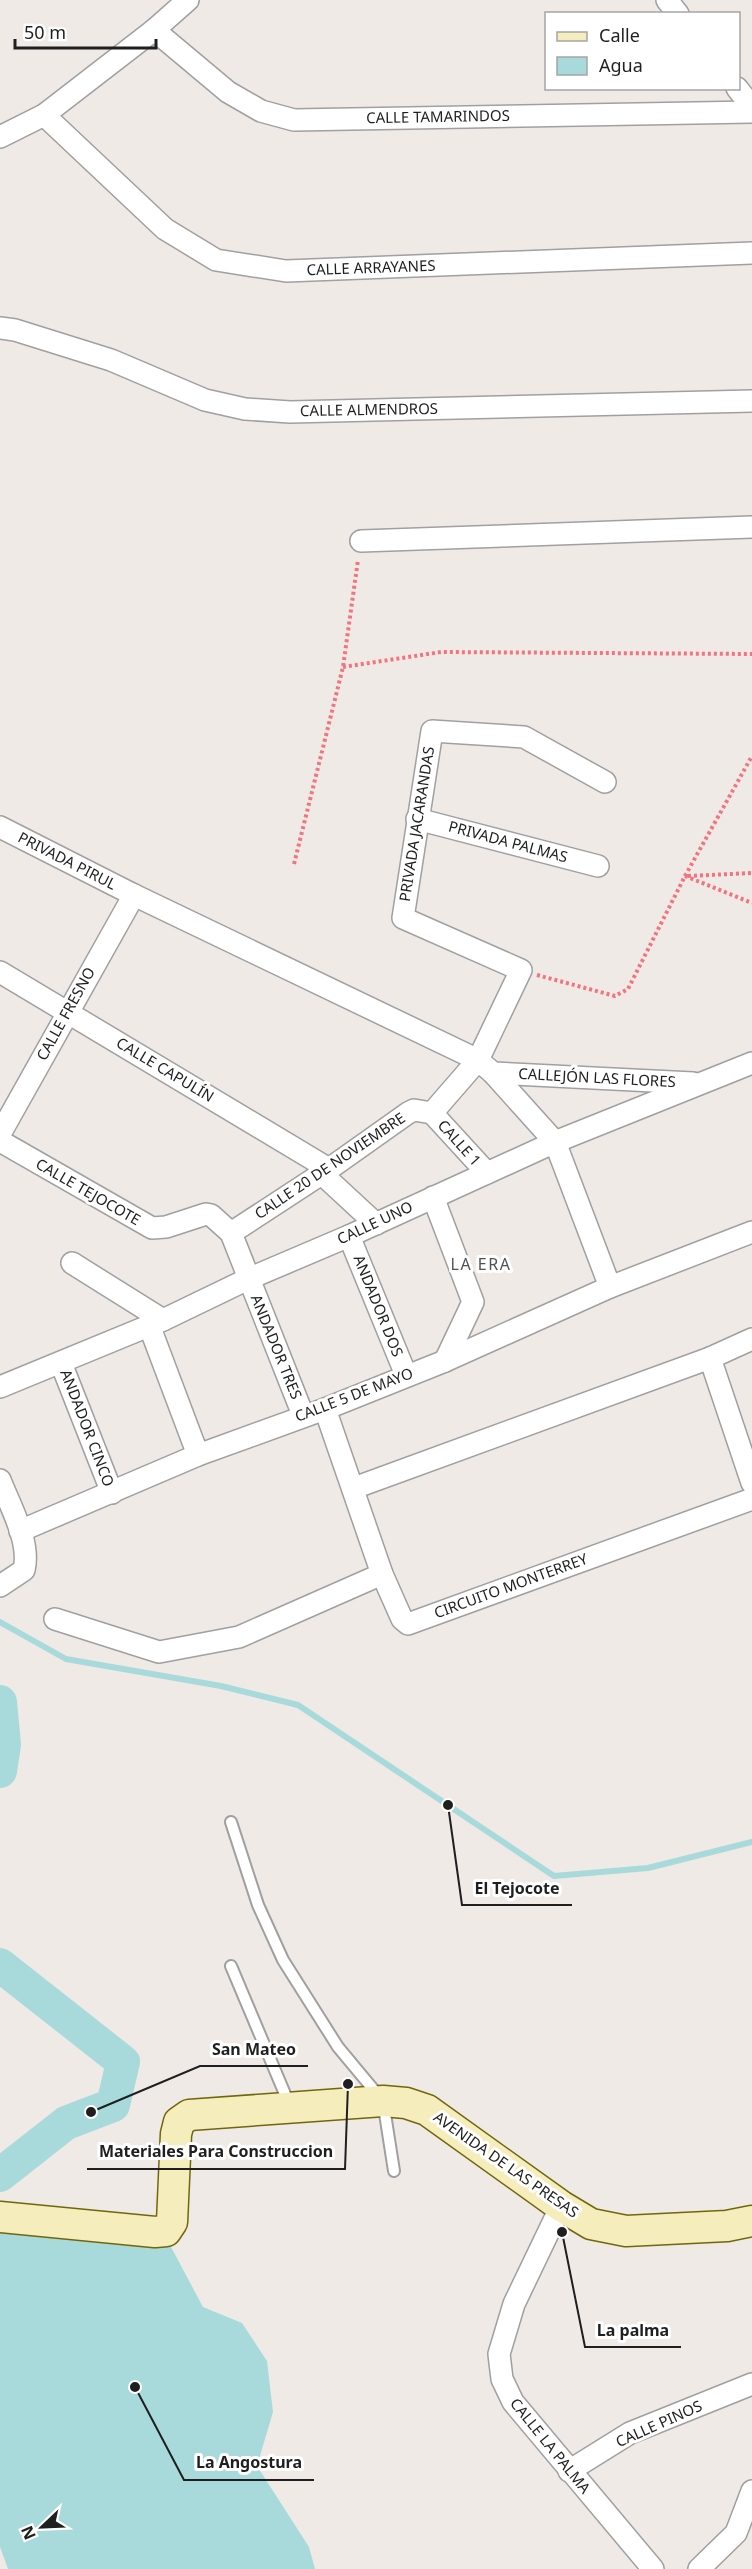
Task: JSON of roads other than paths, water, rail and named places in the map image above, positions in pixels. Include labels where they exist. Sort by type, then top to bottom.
[{"type":"main road","name":"AVENIDA DE LAS PRESAS","points":[[0,2217],[155,2232],[166,2230],[172,2222],[176,2134],[179,2122],[189,2115],[383,2101],[406,2103],[427,2110],[561,2206],[591,2223],[626,2231],[727,2226],[752,2221]]},
{"type":"street","points":[[0,137],[44,116],[188,0]]},
{"type":"street","points":[[667,0],[676,12]]},
{"type":"street","name":"CALLE TAMARINDOS","points":[[153,30],[228,92],[261,111],[294,120],[752,112]]},
{"type":"street","points":[[739,90],[752,107]]},
{"type":"street","name":"CALLE ARRAYANES","points":[[44,116],[165,229],[216,260],[286,272],[752,253]]},
{"type":"street","name":"CALLE ALMENDROS","points":[[0,328],[15,330],[111,360],[205,400],[245,409],[290,412],[752,401]]},
{"type":"street","points":[[361,541],[752,526]]},
{"type":"street","name":"PRIVADA JACARANDAS","points":[[485,1067],[521,970],[404,918],[432,730],[524,737],[605,782]]},
{"type":"street","name":"PRIVADA PALMAS","points":[[417,819],[598,866]]},
{"type":"street","name":"PRIVADA PIRUL","points":[[0,826],[134,895]]},
{"type":"street","points":[[134,895],[485,1067],[555,1142],[610,1287]]},
{"type":"street","name":"CALLE FRESNO","points":[[0,1134],[134,895]]},
{"type":"street","name":"CALLE CAPULÍN","points":[[0,972],[326,1171],[376,1224]]},
{"type":"street","name":"CALLE UNO","points":[[0,1387],[156,1322],[555,1142],[752,1063]]},
{"type":"street","points":[[432,1113],[485,1067]]},
{"type":"street","name":"CALLEJÓN LAS FLORES","points":[[485,1067],[701,1083]]},
{"type":"street","name":"CALLE 20 DE NOVIEMBRE","points":[[231,1233],[326,1171],[408,1113],[414,1110],[432,1113]]},
{"type":"street","name":"CALLE 1","points":[[432,1113],[487,1173]]},
{"type":"street","name":"CALLE TEJOCOTE","points":[[0,1141],[152,1228],[166,1227],[206,1214],[211,1215],[231,1233]]},
{"type":"street","points":[[433,1197],[473,1302],[445,1361]]},
{"type":"street","name":"CALLE 5 DE MAYO","points":[[20,1532],[198,1455],[303,1415],[325,1409],[445,1361],[610,1287],[752,1232]]},
{"type":"street","points":[[231,1233],[248,1279]]},
{"type":"street","name":"ANDADOR DOS","points":[[349,1236],[406,1375]]},
{"type":"street","points":[[72,1263],[156,1322],[198,1455]]},
{"type":"street","name":"ANDADOR TRES","points":[[248,1279],[303,1415]]},
{"type":"street","points":[[354,1488],[710,1358],[752,1339]]},
{"type":"street","points":[[710,1358],[752,1483]]},
{"type":"street","name":"ANDADOR CINCO","points":[[61,1363],[112,1493]]},
{"type":"street","name":"CIRCUITO MONTERREY","points":[[325,1409],[382,1575],[402,1619],[408,1624],[752,1499]]},
{"type":"street","points":[[0,1480],[20,1532],[27,1560],[24,1570],[0,1586]]},
{"type":"street","points":[[55,1618],[159,1652],[239,1637],[382,1575]]},
{"type":"street","name":"CALLE LA PALMA","points":[[561,2206],[514,2304],[499,2354],[502,2379],[513,2402],[653,2569]]},
{"type":"street","name":"CALLE PINOS","points":[[569,2471],[630,2433],[752,2384]]},
{"type":"street","points":[[699,2569],[736,2533],[752,2491]]},
{"type":"lane","points":[[231,1822],[258,1905],[283,1960],[338,2047],[383,2101],[394,2170]]},
{"type":"lane","points":[[231,1966],[291,2109]]},
{"type":"water","points":[[0,2227],[171,2247],[203,2307],[242,2323],[267,2361],[273,2412],[257,2466],[309,2547],[315,2569],[8,2569],[0,2547]]},
{"type":"waterway","points":[[0,1622],[66,1659],[221,1686],[298,1705],[554,1876],[648,1868],[752,1842]]},
{"type":"waterway","points":[[0,1702],[4,1745],[0,1771]]},
{"type":"waterway","points":[[0,1965],[123,2062],[113,2105],[66,2123],[0,2175]]},
{"type":"place","name":"El Tejocote","points":[[448,1805]]},
{"type":"place","name":"Materiales Para Construccion","points":[[348,2084]]},
{"type":"place","name":"San Mateo","points":[[91,2112]]},
{"type":"place","name":"La palma","points":[[562,2232]]},
{"type":"place","name":"La Angostura","points":[[135,2387]]},
{"type":"district","name":"LA ERA","points":[[481,1264]]}]
